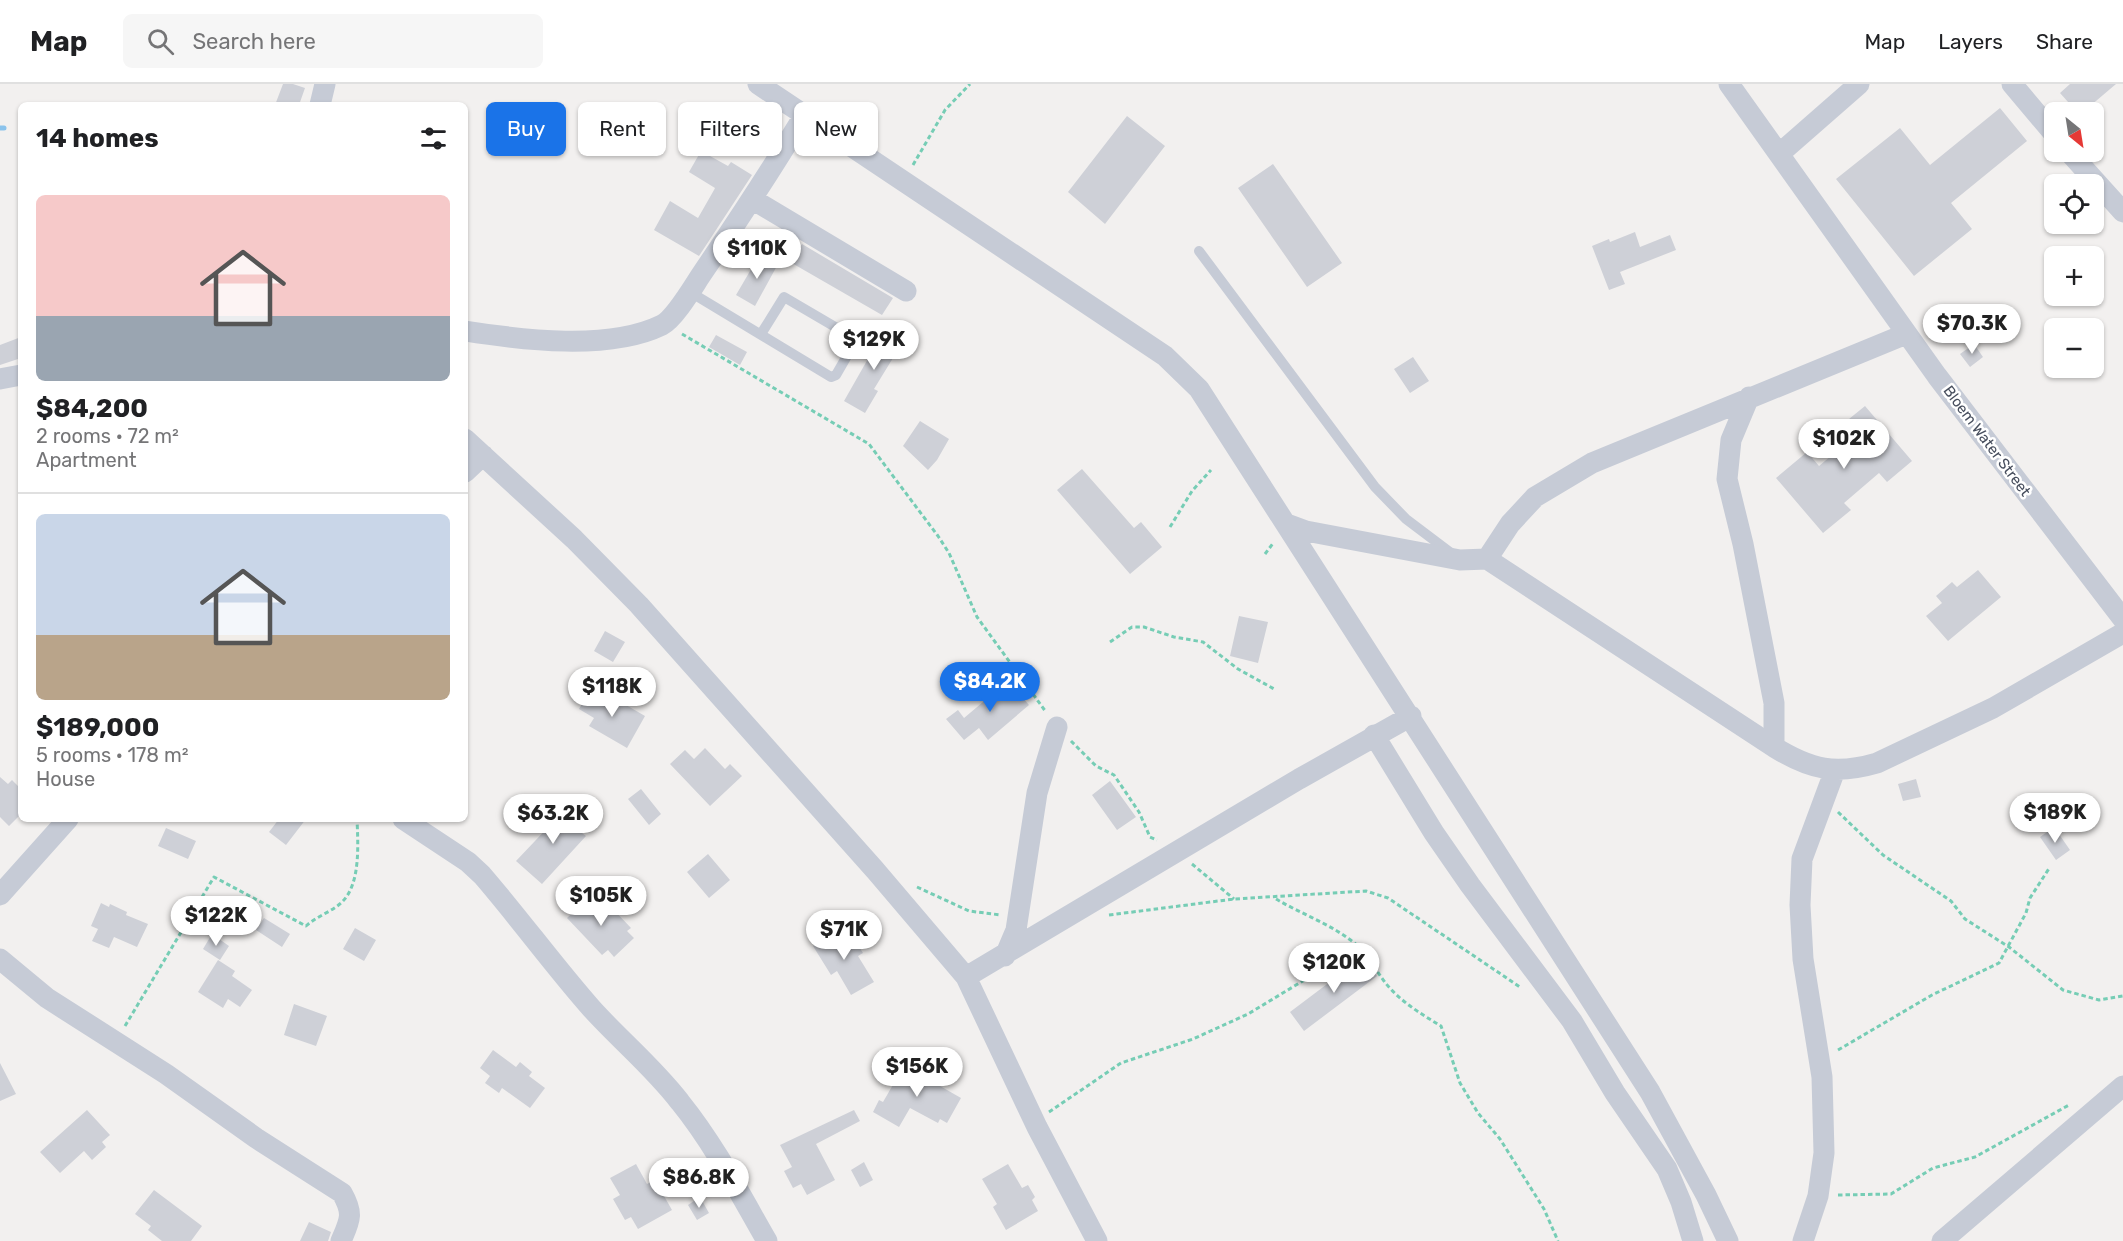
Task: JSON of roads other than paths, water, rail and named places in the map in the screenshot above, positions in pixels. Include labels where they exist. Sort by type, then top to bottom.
[{"type":"street","points":[[321,102],[325,84]]},
{"type":"street","points":[[758,84],[794,107]]},
{"type":"street","name":"Bloem Water Street","points":[[1730,84],[1906,334],[2123,619]]},
{"type":"street","points":[[1779,154],[1859,84]]},
{"type":"street","points":[[2012,84],[2044,122]]},
{"type":"street","points":[[468,331],[585,341],[616,340],[665,324],[690,292],[794,132]]},
{"type":"street","points":[[869,156],[1165,356],[1183,370],[1199,389],[1411,716],[1650,1092],[1706,1194],[1728,1241]]},
{"type":"street","points":[[2078,162],[2123,212]]},
{"type":"street","points":[[752,199],[906,291]]},
{"type":"street","points":[[1487,559],[1510,524],[1535,497],[1592,463],[1906,334]]},
{"type":"street","points":[[0,379],[18,376]]},
{"type":"street","points":[[1749,397],[1731,440],[1728,479],[1774,703],[1774,747]]},
{"type":"street","points":[[468,442],[574,539],[639,605],[875,870],[966,977],[1037,1127],[1096,1241]]},
{"type":"street","points":[[468,469],[483,455]]},
{"type":"street","points":[[1287,524],[1331,536],[1460,560],[1487,559],[1794,760],[1817,768],[1835,770],[1859,768],[1877,763],[1993,708],[2123,633]]},
{"type":"street","points":[[966,977],[1005,956],[1374,735],[1411,716]]},
{"type":"street","points":[[1005,956],[1013,940],[1019,918],[1037,793],[1057,727]]},
{"type":"street","points":[[1374,735],[1440,841],[1470,885],[1572,1021],[1615,1093],[1667,1169],[1681,1202],[1693,1241]]},
{"type":"street","points":[[1803,1241],[1818,1196],[1824,1153],[1822,1077],[1803,959],[1800,905],[1802,859],[1826,800],[1835,770]]},
{"type":"street","points":[[0,895],[65,822]]},
{"type":"street","points":[[408,822],[468,862],[482,875],[617,1038],[648,1064],[681,1102],[768,1241]]},
{"type":"street","points":[[0,959],[47,998],[114,1043],[166,1074],[256,1138],[342,1193],[350,1207],[351,1219],[341,1241]]},
{"type":"street","points":[[1942,1241],[2123,1086]]},
{"type":"lane","points":[[1199,251],[1375,487],[1406,519],[1460,560]]},
{"type":"lane","points":[[690,292],[833,377],[855,342],[854,338],[784,297],[761,334]]}]
